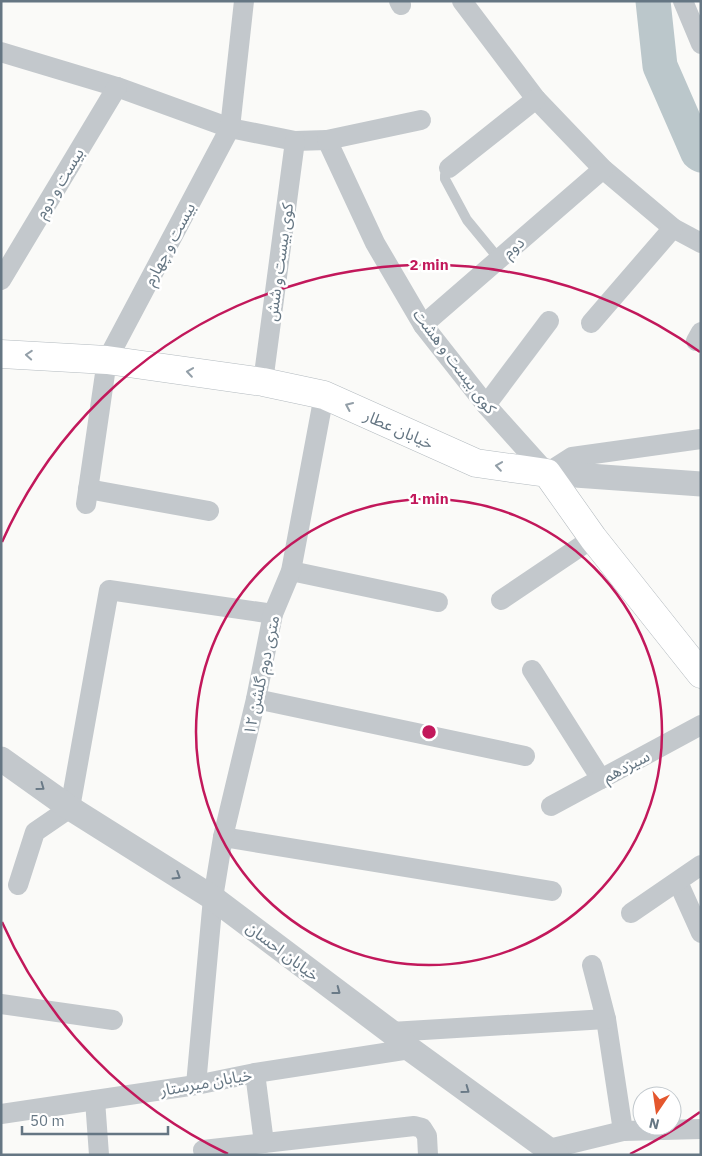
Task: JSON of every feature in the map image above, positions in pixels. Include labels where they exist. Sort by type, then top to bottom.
[{"type":"main road","name":"خیابان عطار","points":[[1,354],[108,360],[263,382],[324,395],[476,463],[547,473]]},
{"type":"main road","points":[[547,473],[593,538],[701,674]]},
{"type":"street","points":[[230,128],[244,1]]},
{"type":"street","points":[[462,1],[536,99],[603,169],[673,228],[701,243]]},
{"type":"street","points":[[683,1],[701,44]]},
{"type":"street","points":[[1,52],[117,87],[230,128],[295,141],[327,140],[421,120]]},
{"type":"street","name":"بیست و دوم","points":[[1,280],[117,87]]},
{"type":"street","points":[[448,168],[536,99]]},
{"type":"street","name":"بیست و چهارم","points":[[209,511],[87,496],[108,360],[230,128]]},
{"type":"street","name":"کوی بیست و هشت","points":[[327,140],[375,243],[423,325],[486,405],[547,473]]},
{"type":"street","name":"کوی بیست و شش","points":[[263,382],[295,141]]},
{"type":"street","name":"دوم","points":[[423,325],[603,169]]},
{"type":"street","points":[[591,323],[673,228]]},
{"type":"street","points":[[486,405],[549,321]]},
{"type":"street","name":"۱۲ متری دوم گلشن","points":[[196,1085],[213,898],[223,837],[256,699],[272,614],[291,571],[324,395]]},
{"type":"street","points":[[547,473],[572,456],[701,439]]},
{"type":"street","points":[[547,473],[701,484]]},
{"type":"street","points":[[501,600],[593,538]]},
{"type":"street","points":[[291,571],[438,602]]},
{"type":"street","points":[[18,885],[35,832],[70,808],[109,590],[272,614]]},
{"type":"street","points":[[532,670],[601,779]]},
{"type":"street","points":[[256,699],[525,756]]},
{"type":"street","name":"سیزدهم","points":[[552,806],[701,725]]},
{"type":"street","name":"خیابان احسان","points":[[1,759],[70,808],[213,898],[391,1032],[410,1050],[552,1152]]},
{"type":"street","points":[[223,837],[552,891]]},
{"type":"street","points":[[631,913],[701,865]]},
{"type":"street","points":[[678,882],[701,932]]},
{"type":"street","points":[[592,965],[606,1019],[623,1131]]},
{"type":"street","points":[[1,1004],[113,1020]]},
{"type":"street","points":[[391,1032],[606,1019]]},
{"type":"street","name":"خیابان میرستار","points":[[1,1114],[410,1050]]},
{"type":"street","points":[[256,1073],[264,1143]]},
{"type":"street","points":[[95,1100],[99,1155]]},
{"type":"street","points":[[203,1150],[414,1126],[422,1128],[426,1136],[428,1155]]},
{"type":"street","points":[[552,1152],[623,1131],[701,1129]]},
{"type":"lane","points":[[448,168],[445,179],[467,220],[499,259]]},
{"type":"waterway","points":[[653,1],[660,66],[698,153],[701,155]]}]
